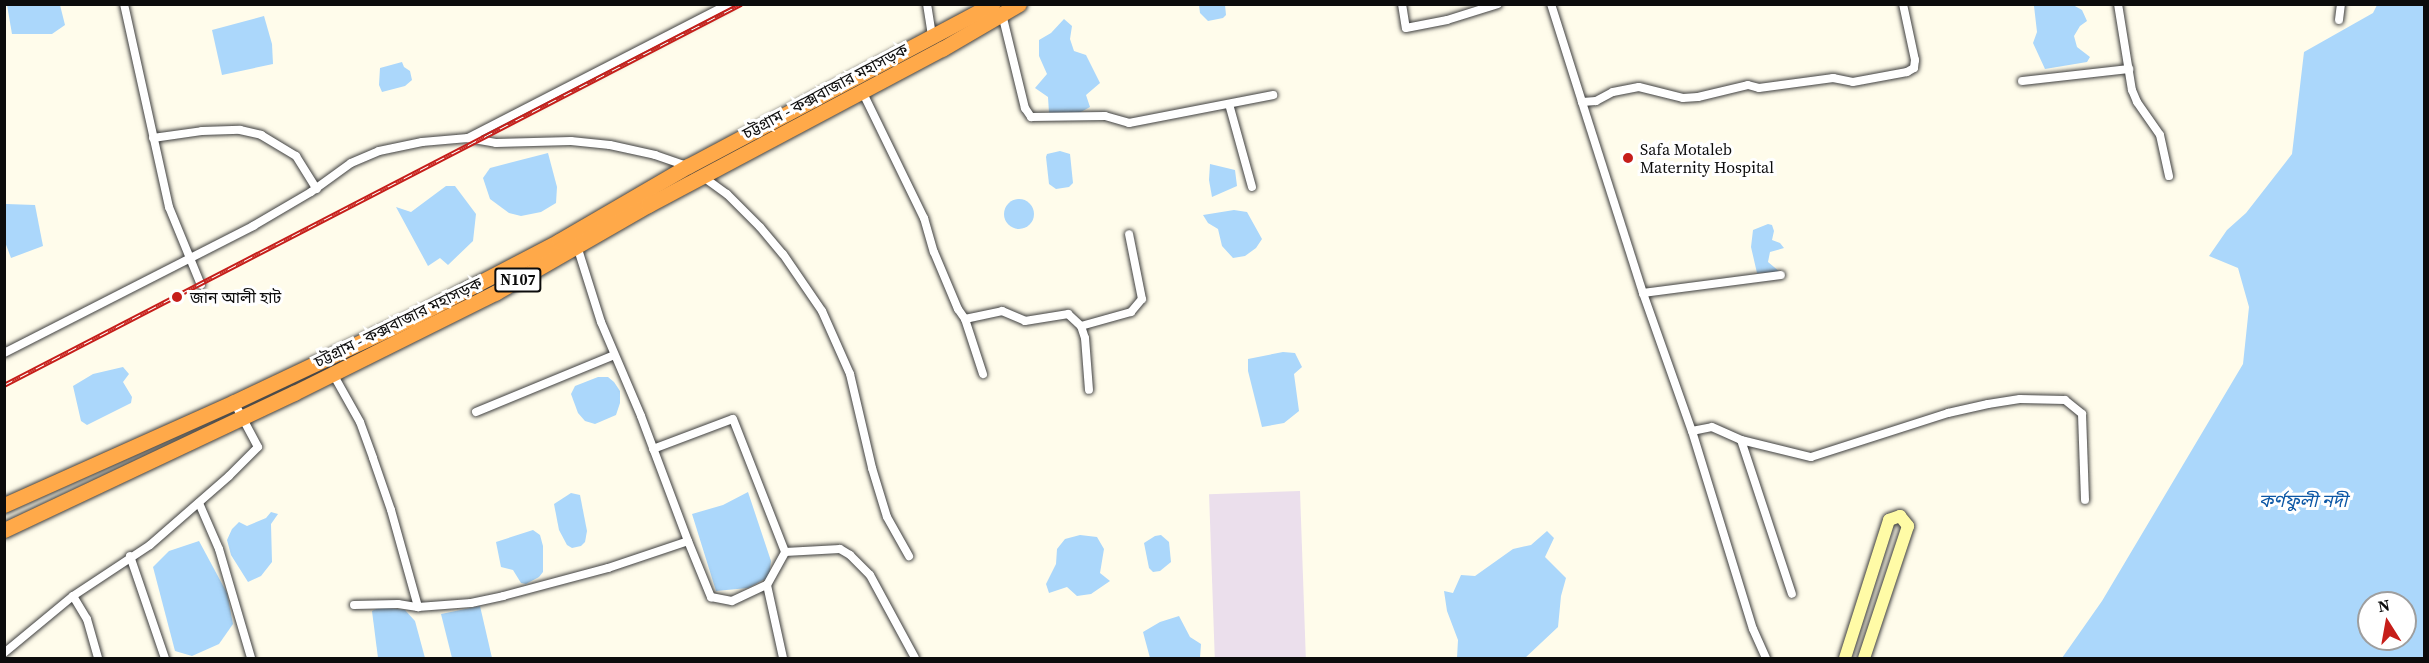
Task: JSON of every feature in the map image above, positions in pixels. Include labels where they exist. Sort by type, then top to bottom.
[{"type":"highway","name":"চট্টগ্রাম - কক্সবাজার মহাসড়ক","points":[[4,505],[234,402],[485,280],[688,165],[932,37],[998,9],[1019,4]]},
{"type":"highway","name":"চট্টগ্রাম - কক্সবাজার মহাসড়ক","points":[[4,530],[243,418],[495,293],[703,176],[863,92],[998,9]]},
{"type":"main road","points":[[1845,658],[1889,520],[1900,516],[1908,526],[1864,658]]},
{"type":"street","points":[[124,4],[169,207],[201,285]]},
{"type":"street","points":[[468,138],[729,4]]},
{"type":"street","points":[[927,4],[932,37]]},
{"type":"street","points":[[1402,4],[1407,28],[1447,20],[1498,4]]},
{"type":"street","points":[[1582,102],[1596,101],[1613,92],[1639,87],[1683,98],[1698,97],[1748,85],[1759,88],[1833,78],[1852,82],[1907,72],[1914,68],[1915,60],[1903,4]]},
{"type":"street","points":[[2118,4],[2137,102],[2160,135],[2169,176]]},
{"type":"street","points":[[2339,20],[2341,4]]},
{"type":"street","points":[[1555,6],[1582,102],[1643,293],[1692,432],[1753,629],[1766,658]]},
{"type":"street","points":[[998,9],[1025,108],[1031,117],[1105,116],[1129,123],[1273,95]]},
{"type":"street","points":[[2022,81],[2129,69]]},
{"type":"street","points":[[855,78],[924,218],[946,286],[965,319],[983,374]]},
{"type":"street","points":[[1229,105],[1252,186]]},
{"type":"street","points":[[153,138],[202,131],[240,130],[261,135],[296,156],[317,189]]},
{"type":"street","points":[[4,353],[253,226],[317,189],[351,164],[379,151],[422,142],[468,138],[496,143],[544,140],[610,145],[688,165],[727,194],[783,254],[822,311],[850,375],[872,468],[887,517],[909,556]]},
{"type":"street","points":[[1081,326],[1131,312],[1142,299],[1129,234]]},
{"type":"street","points":[[577,246],[614,355],[711,597],[732,601],[767,585],[785,552],[733,418],[653,448]]},
{"type":"street","points":[[1643,293],[1781,275]]},
{"type":"street","points":[[965,319],[1002,311],[1025,321],[1068,314],[1081,326],[1088,362],[1089,390]]},
{"type":"street","points":[[476,412],[614,355]]},
{"type":"street","points":[[333,374],[360,422],[391,510],[418,607]]},
{"type":"street","points":[[1692,432],[1712,427],[1741,440],[1811,457],[1948,413],[1988,404],[2020,399],[2065,400],[2082,414],[2085,500]]},
{"type":"street","points":[[4,653],[73,596],[130,556],[150,545],[199,503],[258,447],[234,402]]},
{"type":"street","points":[[1741,440],[1792,594]]},
{"type":"street","points":[[199,503],[219,549],[251,658]]},
{"type":"street","points":[[354,604],[398,604],[418,607],[471,603],[608,568],[688,541]]},
{"type":"street","points":[[785,552],[840,549],[850,555],[870,575],[915,658]]},
{"type":"street","points":[[130,556],[165,658]]},
{"type":"street","points":[[767,585],[783,658]]},
{"type":"street","points":[[73,596],[87,619],[98,658]]},
{"type":"shaded area","points":[[1300,491],[1306,658],[1215,658],[1209,494]]},
{"type":"water","points":[[7,5],[60,5],[65,25],[52,34],[12,34]]},
{"type":"water","points":[[1199,5],[1225,5],[1226,15],[1223,18],[1208,21],[1200,13]]},
{"type":"water","points":[[2029,5],[2073,5],[2082,10],[2087,21],[2080,26],[2074,36],[2077,47],[2090,57],[2087,62],[2045,69],[2033,43],[2037,32],[2034,6]]},
{"type":"water","name":"কর্ণফুলী নদী","points":[[2377,5],[2424,5],[2424,658],[2062,658],[2102,601],[2243,364],[2249,307],[2238,268],[2209,256],[2227,230],[2246,213],[2292,154],[2304,52],[2373,13]]},
{"type":"water","points":[[264,16],[272,44],[273,64],[222,75],[212,30]]},
{"type":"water","points":[[1064,19],[1072,26],[1070,39],[1074,51],[1086,55],[1100,83],[1086,95],[1090,107],[1079,113],[1049,113],[1048,97],[1035,88],[1047,74],[1039,56],[1039,40],[1051,33]]},
{"type":"water","points":[[402,62],[404,67],[410,71],[412,80],[405,86],[382,92],[379,85],[380,68]]},
{"type":"water","points":[[1060,151],[1070,154],[1073,183],[1069,187],[1056,189],[1049,184],[1046,157],[1047,154]]},
{"type":"water","points":[[548,153],[557,187],[556,203],[541,212],[521,216],[509,213],[490,199],[483,178],[490,168]]},
{"type":"water","points":[[1210,164],[1235,170],[1237,186],[1212,197],[1209,180]]},
{"type":"water","points":[[446,186],[455,186],[476,214],[473,241],[448,265],[440,258],[428,266],[396,207],[411,212]]},
{"type":"water","points":[[1019,199],[1030,203],[1034,214],[1030,225],[1019,229],[1008,225],[1004,214],[1008,203]]},
{"type":"water","points":[[6,204],[35,205],[43,246],[11,258],[5,242]]},
{"type":"water","points":[[1234,210],[1247,212],[1262,239],[1256,248],[1245,256],[1233,258],[1222,246],[1218,229],[1208,223],[1203,215]]},
{"type":"water","points":[[1768,224],[1772,225],[1774,231],[1772,240],[1780,243],[1784,248],[1770,252],[1768,262],[1780,272],[1757,273],[1751,247],[1753,230]]},
{"type":"water","points":[[1283,352],[1295,353],[1302,367],[1294,374],[1299,411],[1284,423],[1262,427],[1248,371],[1248,359]]},
{"type":"water","points":[[123,367],[129,374],[123,382],[132,397],[131,403],[87,425],[81,421],[73,386],[93,374]]},
{"type":"water","points":[[598,377],[608,377],[614,382],[620,391],[620,403],[616,415],[595,424],[585,421],[578,413],[571,394],[575,386]]},
{"type":"water","points":[[748,492],[771,561],[769,577],[748,588],[716,591],[692,514],[723,505]]},
{"type":"water","points":[[571,493],[580,495],[587,531],[585,542],[581,546],[572,548],[567,545],[559,530],[554,504]]},
{"type":"water","points":[[271,512],[278,514],[271,524],[272,562],[261,576],[248,582],[231,555],[227,540],[232,529],[239,522],[247,526],[266,518]]},
{"type":"water","points":[[533,530],[540,535],[543,546],[543,572],[526,584],[521,583],[513,570],[501,567],[496,542]]},
{"type":"water","points":[[1547,531],[1554,538],[1545,557],[1566,578],[1561,596],[1558,627],[1525,658],[1457,658],[1458,640],[1447,611],[1444,591],[1453,593],[1461,575],[1475,576],[1513,549],[1531,545]]},
{"type":"water","points":[[1080,535],[1097,537],[1104,549],[1100,573],[1110,581],[1091,594],[1077,596],[1067,587],[1049,593],[1046,584],[1056,564],[1057,549],[1065,539]]},
{"type":"water","points":[[1161,535],[1169,542],[1171,562],[1160,571],[1153,572],[1149,568],[1144,543]]},
{"type":"water","points":[[199,541],[227,593],[233,624],[219,644],[192,656],[175,651],[153,567],[169,551]]},
{"type":"water","points":[[480,606],[492,658],[452,658],[441,614]]},
{"type":"water","points":[[380,607],[405,610],[415,621],[425,658],[378,658],[372,611]]},
{"type":"water","points":[[1179,616],[1190,637],[1201,644],[1200,658],[1150,658],[1143,632],[1160,622]]},
{"type":"railway","points":[[4,385],[741,4]]},
{"type":"place","name":"Safa Motaleb Maternity Hospital","points":[[1628,158]]},
{"type":"place","name":"জান আলী হাট","points":[[177,297]]}]
